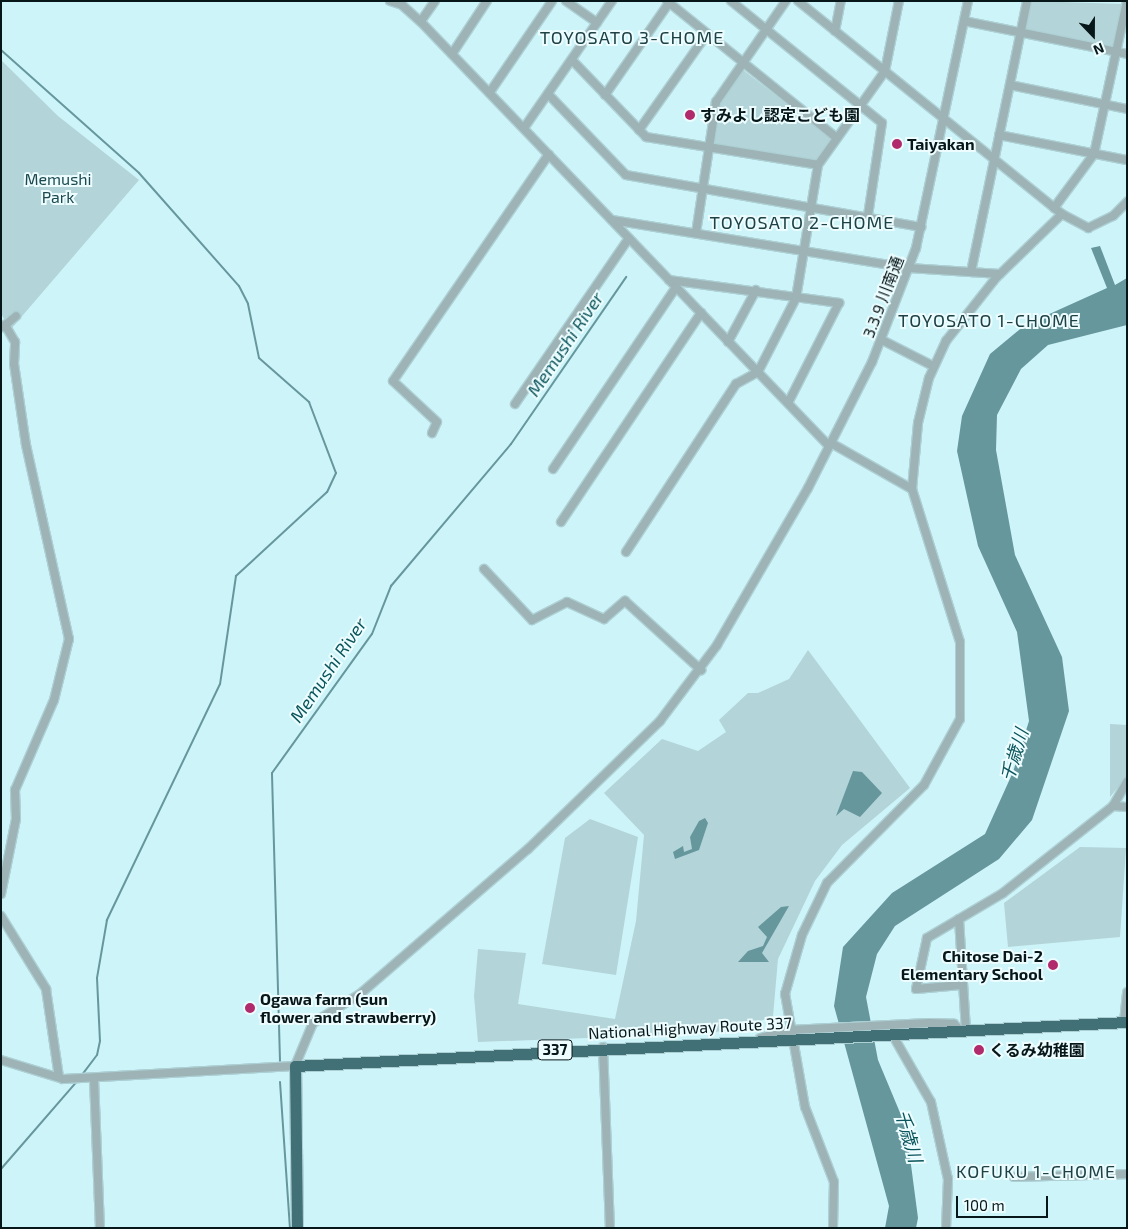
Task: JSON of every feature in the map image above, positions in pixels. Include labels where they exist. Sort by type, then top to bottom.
[{"type":"highway","name":"National Highway Route 337","points":[[295,1066],[603,1047],[746,1042],[792,1034],[905,1029],[963,1030],[1126,1022]]},
{"type":"highway","points":[[295,1066],[297,1228]]},
{"type":"street","points":[[390,1],[402,5],[421,21],[728,342],[830,445],[912,489]]},
{"type":"street","points":[[421,21],[435,1]]},
{"type":"street","points":[[452,54],[488,1]]},
{"type":"street","points":[[490,92],[552,1]]},
{"type":"street","points":[[566,1],[597,23]]},
{"type":"street","points":[[524,128],[612,1]]},
{"type":"street","points":[[731,1],[882,123],[868,216]]},
{"type":"street","points":[[696,233],[716,102],[786,1]]},
{"type":"street","points":[[798,1],[1062,214],[1088,228],[1113,216],[1127,202]]},
{"type":"street","points":[[835,31],[841,1]]},
{"type":"street","points":[[626,552],[736,384],[758,372],[796,296],[818,165],[884,71],[899,1]]},
{"type":"street","name":"3.3.9 川南通","points":[[295,1066],[313,1023],[360,994],[544,836],[660,722],[701,670],[830,445],[882,340],[909,268],[921,227],[968,1]]},
{"type":"street","points":[[971,272],[1027,1]]},
{"type":"street","points":[[1054,208],[1094,154],[1127,2],[1121,1]]},
{"type":"street","points":[[605,95],[668,2],[837,138]]},
{"type":"street","points":[[964,21],[1127,54]]},
{"type":"street","points":[[639,130],[707,34]]},
{"type":"street","points":[[572,60],[646,138],[818,165]]},
{"type":"street","points":[[1010,85],[1127,108]]},
{"type":"street","points":[[548,94],[626,176],[812,205],[921,227]]},
{"type":"street","points":[[999,135],[1127,160]]},
{"type":"street","points":[[432,433],[437,422],[393,381],[549,154]]},
{"type":"street","points":[[833,1228],[834,1182],[805,1107],[786,994],[802,935],[827,883],[924,785],[960,720],[960,642],[912,489],[918,423],[933,366],[966,313],[1000,274],[1062,214]]},
{"type":"street","points":[[612,220],[909,268],[1000,274]]},
{"type":"street","points":[[515,404],[629,238]]},
{"type":"street","points":[[669,280],[838,302],[788,403]]},
{"type":"street","points":[[553,469],[676,287]]},
{"type":"street","points":[[728,342],[756,290]]},
{"type":"street","points":[[561,522],[701,313]]},
{"type":"street","points":[[1,894],[16,819],[15,790],[50,714],[68,639],[26,445],[14,364],[15,342],[3,327],[16,316]]},
{"type":"street","points":[[882,340],[933,366]]},
{"type":"street","points":[[484,569],[532,620],[567,602],[604,619],[624,601],[701,670]]},
{"type":"street","points":[[961,985],[916,988],[927,938],[1019,882],[1113,806],[1127,782]]},
{"type":"street","points":[[1113,806],[1127,808]]},
{"type":"street","points":[[1,916],[46,989],[61,1078]]},
{"type":"street","points":[[959,919],[963,1030]]},
{"type":"street","points":[[1126,1022],[1127,992]]},
{"type":"street","points":[[896,1040],[931,1102],[948,1179],[946,1228]]},
{"type":"street","points":[[603,1047],[610,1228]]},
{"type":"street","points":[[1,1060],[61,1078],[92,1079],[295,1066]]},
{"type":"street","points":[[92,1079],[100,1228]]},
{"type":"street","points":[[1014,1177],[1127,1174]]},
{"type":"green space","points":[[1031,1],[1123,4],[1113,46],[1025,29]]},
{"type":"green space","name":"Memushi Park","points":[[1,60],[58,116],[139,180],[11,329],[1,314]]},
{"type":"green space","points":[[743,70],[832,139],[817,161],[714,145],[721,101]]},
{"type":"green space","points":[[808,650],[910,788],[842,845],[815,881],[778,959],[773,1016],[736,1030],[692,1034],[478,1042],[474,996],[478,949],[526,953],[518,1004],[615,1019],[636,921],[644,835],[604,793],[662,739],[698,751],[726,732],[719,720],[748,693],[758,693],[789,679]]},
{"type":"green space","points":[[1110,724],[1127,725],[1127,776],[1110,797]]},
{"type":"green space","points":[[590,819],[638,837],[616,975],[542,964],[565,838]]},
{"type":"green space","points":[[1080,847],[1126,848],[1120,937],[1008,947],[1004,903]]},
{"type":"shaded area","points":[[1100,246],[1115,285],[1127,278],[1127,325],[1048,345],[1021,369],[997,415],[996,450],[1015,555],[1062,657],[1069,711],[1032,820],[999,859],[895,926],[877,954],[866,997],[878,1060],[906,1127],[918,1218],[916,1228],[885,1228],[889,1206],[834,1006],[843,947],[892,893],[985,834],[1013,772],[1029,721],[1017,632],[978,546],[957,451],[962,416],[990,354],[1025,325],[1107,288],[1091,248]]},
{"type":"shaded area","points":[[853,771],[862,772],[882,793],[860,817],[844,809],[836,816]]},
{"type":"shaded area","points":[[705,818],[708,823],[699,850],[675,859],[673,852],[683,846],[684,852],[692,849],[690,837],[699,821]]},
{"type":"shaded area","points":[[789,906],[762,953],[769,962],[738,962],[748,951],[763,946],[767,937],[758,927],[781,907]]},
{"type":"waterway","points":[[1,50],[139,173],[239,286],[248,304],[259,358],[309,402],[336,473],[327,492],[236,576],[220,684],[107,920],[97,978],[100,1041],[97,1055],[82,1075]]},
{"type":"waterway","name":"Memushi River","points":[[280,1061],[272,773],[372,634],[391,586],[511,444],[626,277]]},
{"type":"waterway","points":[[1,1169],[78,1080]]},
{"type":"waterway","name":"Memushi River","points":[[280,1082],[290,1228]]},
{"type":"place","name":"すみよし認定こども園","points":[[690,115]]},
{"type":"place","name":"Taiyakan","points":[[897,144]]},
{"type":"place","name":"Chitose Dai-2 Elementary School","points":[[1053,965]]},
{"type":"place","name":"Ogawa farm (sun flower and strawberry)","points":[[250,1008]]},
{"type":"place","name":"くるみ幼稚園","points":[[979,1050]]},
{"type":"district","name":"TOYOSATO 3-CHOME","points":[[632,37]]},
{"type":"district","name":"TOYOSATO 2-CHOME","points":[[802,222]]},
{"type":"district","name":"TOYOSATO 1-CHOME","points":[[989,320]]},
{"type":"district","name":"KOFUKU 1-CHOME","points":[[1036,1171]]},
{"type":"water label","name":"千歳川","points":[[1014,755]]},
{"type":"water label","name":"千歳川","points":[[909,1136]]}]
